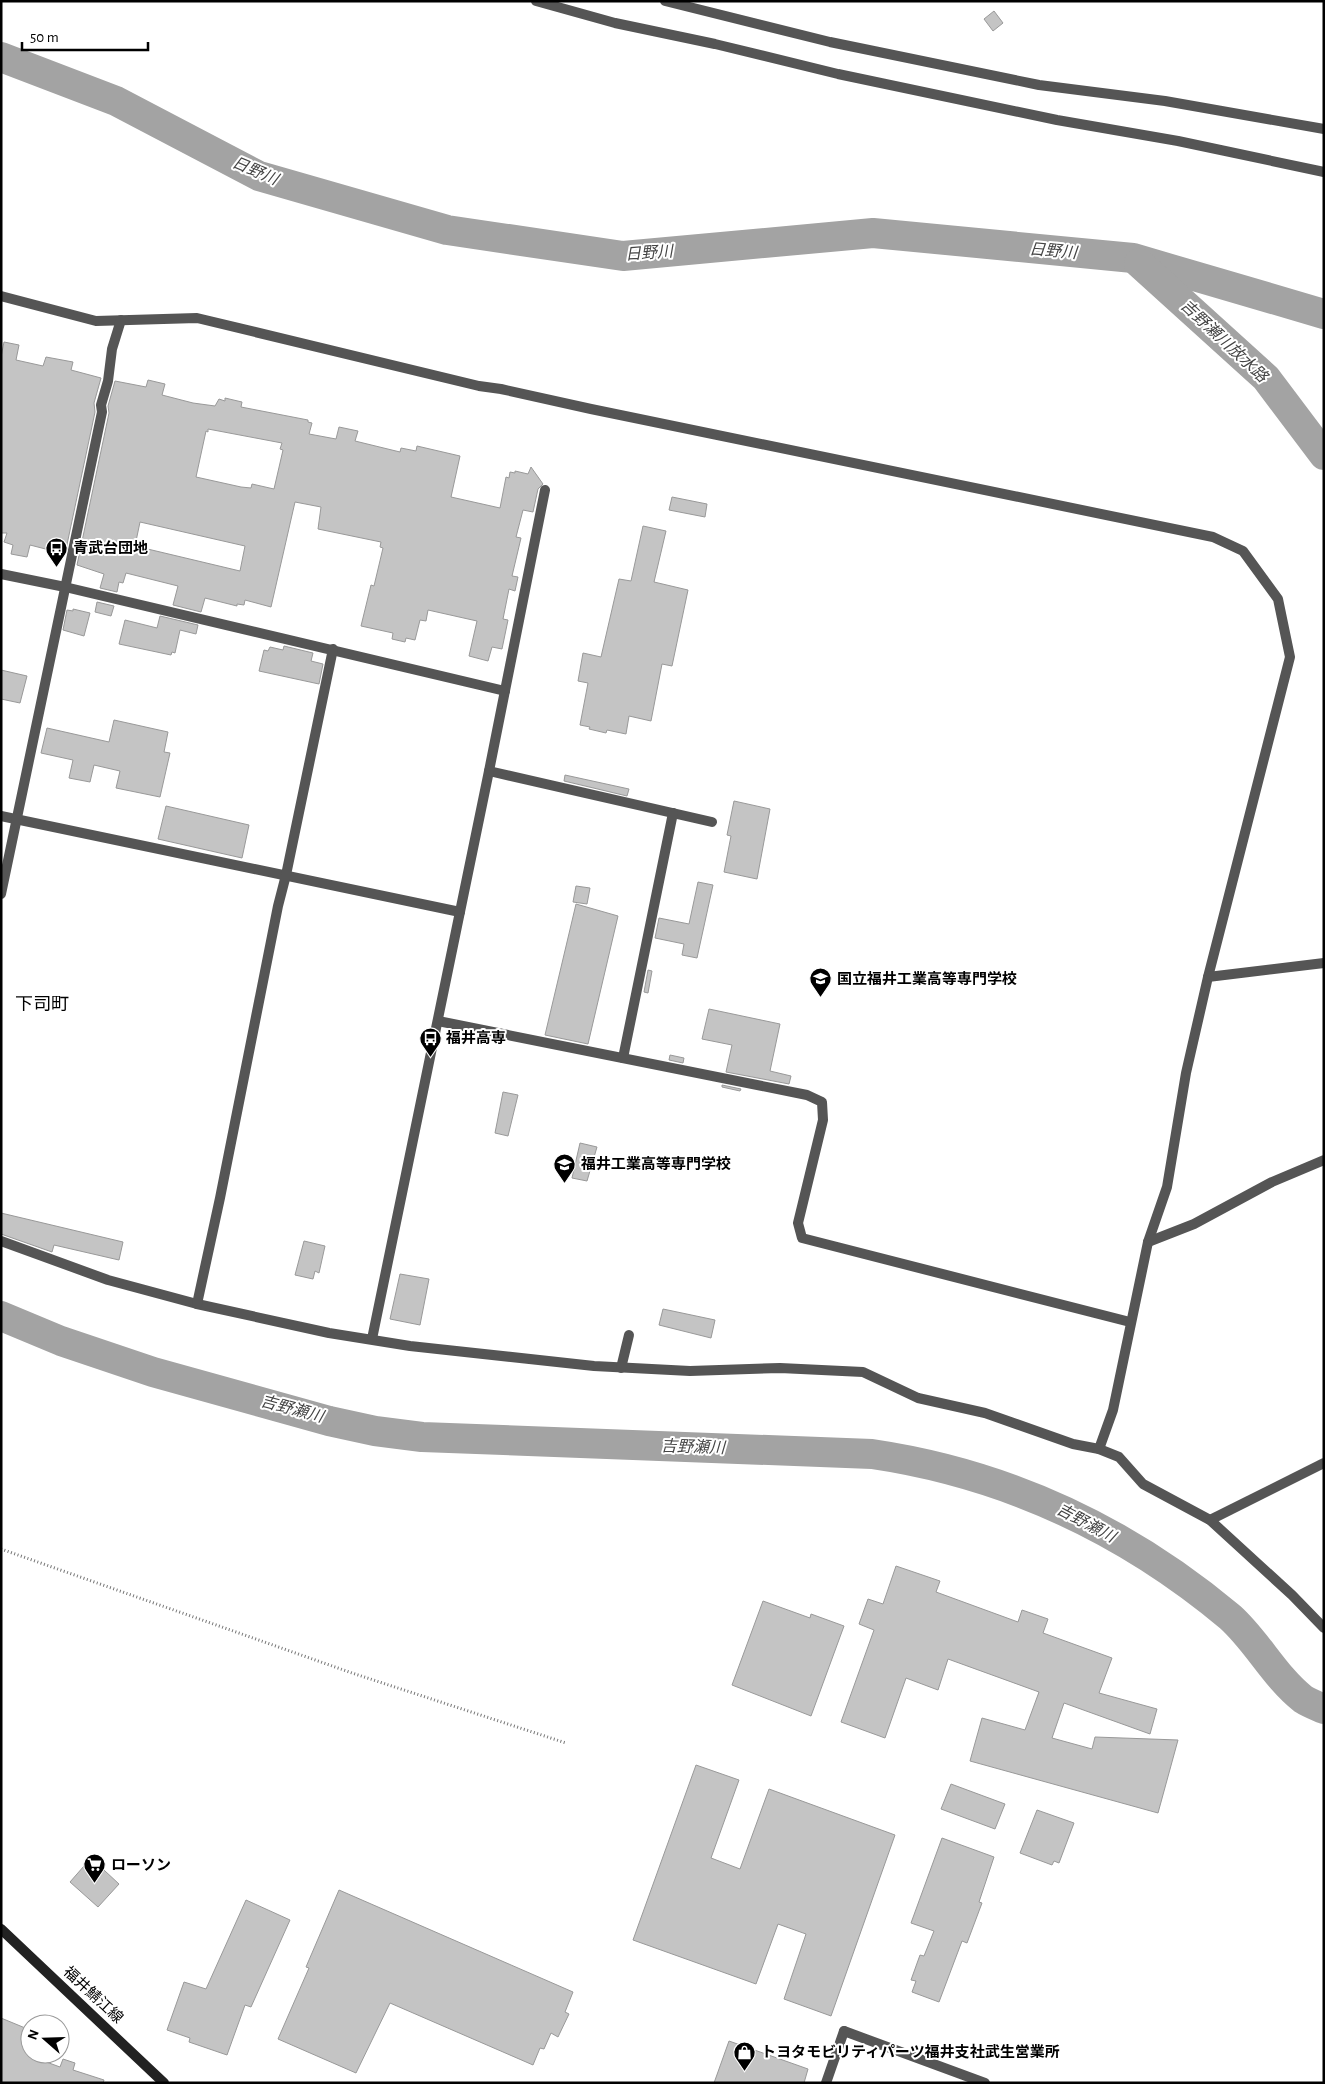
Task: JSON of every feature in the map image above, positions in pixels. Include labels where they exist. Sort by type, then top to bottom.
[{"type":"main road","name":"福井鯖江線","points":[[1,1929],[164,2083]]},
{"type":"street","points":[[536,1],[615,23],[715,44],[838,74],[1057,120],[1178,141],[1324,172]]},
{"type":"street","points":[[666,1],[830,42],[1039,85],[1165,101],[1324,129]]},
{"type":"street","points":[[1,296],[96,321],[197,318],[479,386],[1213,537],[1243,551],[1278,599],[1290,657],[1208,977],[1186,1073],[1167,1187],[1148,1242],[1113,1410],[1099,1449]]},
{"type":"street","points":[[1,894],[102,412],[101,406],[108,381],[112,349],[121,320]]},
{"type":"street","points":[[372,1339],[545,490]]},
{"type":"street","points":[[1,574],[333,649],[505,692]]},
{"type":"street","points":[[197,1304],[278,906],[333,649]]},
{"type":"street","points":[[489,771],[712,822]]},
{"type":"street","points":[[623,1058],[673,813]]},
{"type":"street","points":[[1,816],[460,912]]},
{"type":"street","points":[[1208,977],[1324,964]]},
{"type":"street","points":[[438,1021],[806,1095],[822,1102],[823,1120],[798,1223],[802,1238],[1130,1322]]},
{"type":"street","points":[[1148,1242],[1194,1224],[1272,1182],[1324,1160]]},
{"type":"street","points":[[1,1241],[108,1280],[197,1304],[328,1333],[410,1346],[621,1368],[690,1371],[780,1368],[863,1372],[918,1398],[985,1413],[1073,1444],[1099,1449],[1119,1457],[1143,1484],[1210,1520],[1292,1595],[1324,1628]]},
{"type":"street","points":[[621,1368],[629,1335]]},
{"type":"street","points":[[1210,1520],[1324,1463]]},
{"type":"street","points":[[826,2083],[844,2031],[984,2083]]},
{"type":"path","points":[[1,1549],[352,1673],[566,1743]]},
{"type":"building","points":[[994,11],[1003,23],[993,31],[984,19]]},
{"type":"building","points":[[4,342],[19,345],[16,360],[43,366],[46,357],[73,362],[71,370],[101,378],[94,403],[95,412],[65,554],[30,545],[27,557],[11,554],[13,545],[4,542],[7,533],[1,533],[1,357]]},
{"type":"building","points":[[148,380],[165,384],[162,395],[193,403],[215,406],[219,399],[225,401],[225,398],[242,402],[241,407],[308,420],[308,422],[312,423],[309,434],[336,439],[339,427],[358,431],[355,441],[400,452],[401,448],[416,451],[417,446],[460,456],[451,497],[500,508],[506,477],[509,478],[510,472],[515,473],[515,471],[528,474],[531,467],[543,484],[538,489],[533,512],[523,510],[516,537],[521,538],[512,576],[518,577],[515,591],[509,589],[503,619],[508,620],[502,649],[492,647],[488,661],[469,656],[477,621],[428,610],[426,621],[420,620],[415,640],[406,638],[405,642],[392,639],[393,633],[361,626],[371,585],[374,586],[383,548],[380,547],[381,542],[318,529],[321,507],[295,502],[271,607],[245,600],[244,605],[237,604],[237,606],[205,598],[201,612],[173,605],[178,586],[126,573],[123,583],[119,582],[117,592],[100,588],[104,574],[77,565],[109,413],[108,406],[115,381],[146,387]],"holes":[[[208,429],[282,443],[280,449],[283,450],[274,489],[252,484],[251,488],[241,487],[196,477]],[[140,522],[245,546],[240,571],[135,546]]]},
{"type":"building","points":[[672,497],[707,504],[705,517],[669,510]]},
{"type":"building","points":[[643,526],[666,531],[654,582],[688,590],[672,666],[662,664],[651,721],[629,716],[626,734],[607,730],[606,733],[580,725],[588,683],[578,681],[583,653],[601,657],[619,579],[631,581]]},
{"type":"building","points":[[97,602],[114,606],[111,616],[95,612]]},
{"type":"building","points":[[73,609],[90,613],[84,636],[63,630],[67,610],[73,611]]},
{"type":"building","points":[[160,616],[198,625],[196,634],[180,630],[175,653],[172,652],[171,655],[119,644],[125,620],[157,628]]},
{"type":"building","points":[[284,646],[313,653],[311,661],[323,664],[319,684],[259,671],[264,650],[268,651],[270,647],[283,650]]},
{"type":"building","points":[[1,670],[27,676],[20,703],[1,699]]},
{"type":"building","points":[[114,720],[168,732],[164,752],[170,753],[160,797],[116,788],[120,771],[94,765],[90,782],[69,778],[73,760],[41,753],[47,728],[109,742]]},
{"type":"building","points":[[565,775],[629,789],[627,796],[564,781]]},
{"type":"building","points":[[734,801],[770,809],[757,879],[724,872],[731,836],[727,835]]},
{"type":"building","points":[[166,806],[249,825],[242,858],[158,839]]},
{"type":"building","points":[[698,882],[713,885],[697,958],[682,955],[684,944],[655,938],[659,918],[689,924]]},
{"type":"building","points":[[576,886],[590,888],[587,904],[573,902]]},
{"type":"building","points":[[576,904],[618,916],[588,1044],[545,1035]]},
{"type":"building","points":[[648,970],[652,971],[648,993],[644,992]]},
{"type":"building","points":[[709,1009],[780,1024],[770,1071],[791,1076],[789,1084],[726,1072],[732,1045],[702,1039]]},
{"type":"building","points":[[670,1055],[684,1058],[683,1063],[669,1060]]},
{"type":"building","points":[[722,1085],[741,1089],[740,1091],[722,1087]]},
{"type":"building","points":[[503,1092],[518,1095],[508,1136],[495,1133]]},
{"type":"building","points":[[580,1143],[597,1147],[587,1181],[572,1178]]},
{"type":"building","points":[[1,1213],[123,1242],[119,1260],[54,1245],[52,1252],[1,1234]]},
{"type":"building","points":[[304,1241],[325,1246],[319,1273],[315,1271],[313,1279],[295,1275]]},
{"type":"building","points":[[400,1274],[429,1279],[420,1325],[390,1319]]},
{"type":"building","points":[[663,1309],[715,1320],[711,1338],[659,1325]]},
{"type":"building","points":[[896,1566],[940,1581],[936,1592],[1018,1622],[1022,1610],[1048,1619],[1043,1633],[1112,1658],[1099,1693],[1157,1709],[1150,1734],[1064,1703],[1052,1738],[1092,1749],[1095,1737],[1178,1740],[1158,1813],[970,1761],[982,1718],[1025,1730],[1039,1692],[948,1659],[938,1690],[906,1678],[885,1738],[841,1722],[874,1630],[859,1624],[868,1599],[883,1604]]},
{"type":"building","points":[[763,1601],[810,1618],[811,1614],[844,1626],[811,1716],[732,1685]]},
{"type":"building","points":[[696,1765],[739,1780],[711,1858],[740,1869],[769,1789],[895,1835],[831,2016],[784,1999],[806,1934],[778,1924],[756,1984],[633,1940]]},
{"type":"building","points":[[951,1784],[1005,1804],[995,1829],[941,1809]]},
{"type":"building","points":[[1037,1810],[1074,1823],[1059,1863],[1054,1861],[1052,1865],[1020,1853]]},
{"type":"building","points":[[942,1838],[994,1857],[979,1902],[982,1903],[967,1943],[962,1941],[939,2002],[912,1992],[916,1981],[911,1980],[920,1955],[924,1956],[934,1931],[911,1923]]},
{"type":"building","points":[[91,1858],[119,1884],[98,1907],[70,1882]]},
{"type":"building","points":[[339,1890],[573,1992],[565,2012],[569,2014],[558,2037],[551,2033],[544,2049],[540,2048],[533,2065],[390,2003],[356,2073],[278,2039],[309,1968],[306,1967]]},
{"type":"building","points":[[246,1900],[290,1920],[251,2007],[245,2005],[227,2055],[189,2042],[190,2038],[167,2030],[184,1982],[206,1989]]},
{"type":"building","points":[[1,2018],[20,2026],[20,2064],[52,2064],[60,2067],[61,2064],[70,2064],[70,2061],[75,2063],[73,2070],[104,2080],[103,2083],[1,2083]]},
{"type":"building","points":[[729,2041],[808,2069],[804,2083],[714,2083]]},
{"type":"waterway","name":"日野川","points":[[1,57],[116,101],[259,176],[447,230],[623,256],[873,233],[1133,258],[1324,314]]},
{"type":"waterway","name":"吉野瀬川放水路","points":[[1139,263],[1266,378],[1324,455]]},
{"type":"waterway","name":"吉野瀬川","points":[[1,1316],[61,1341],[153,1372],[329,1421],[375,1431],[422,1437],[872,1454],[922,1463],[970,1476],[1017,1491],[1062,1510],[1106,1532],[1149,1557],[1230,1617],[1240,1626],[1293,1690],[1303,1699],[1324,1709]]},
{"type":"place","name":"青武台団地","points":[[57,567]]},
{"type":"place","name":"国立福井工業高等専門学校","points":[[821,998]]},
{"type":"place","name":"福井高専","points":[[430,1057]]},
{"type":"place","name":"福井工業高等専門学校","points":[[565,1183]]},
{"type":"place","name":"ローソン","points":[[95,1884]]},
{"type":"place","name":"トヨタモビリティパーツ福井支社武生営業所","points":[[745,2071]]},
{"type":"district","name":"下司町","points":[[42,1005]]}]
